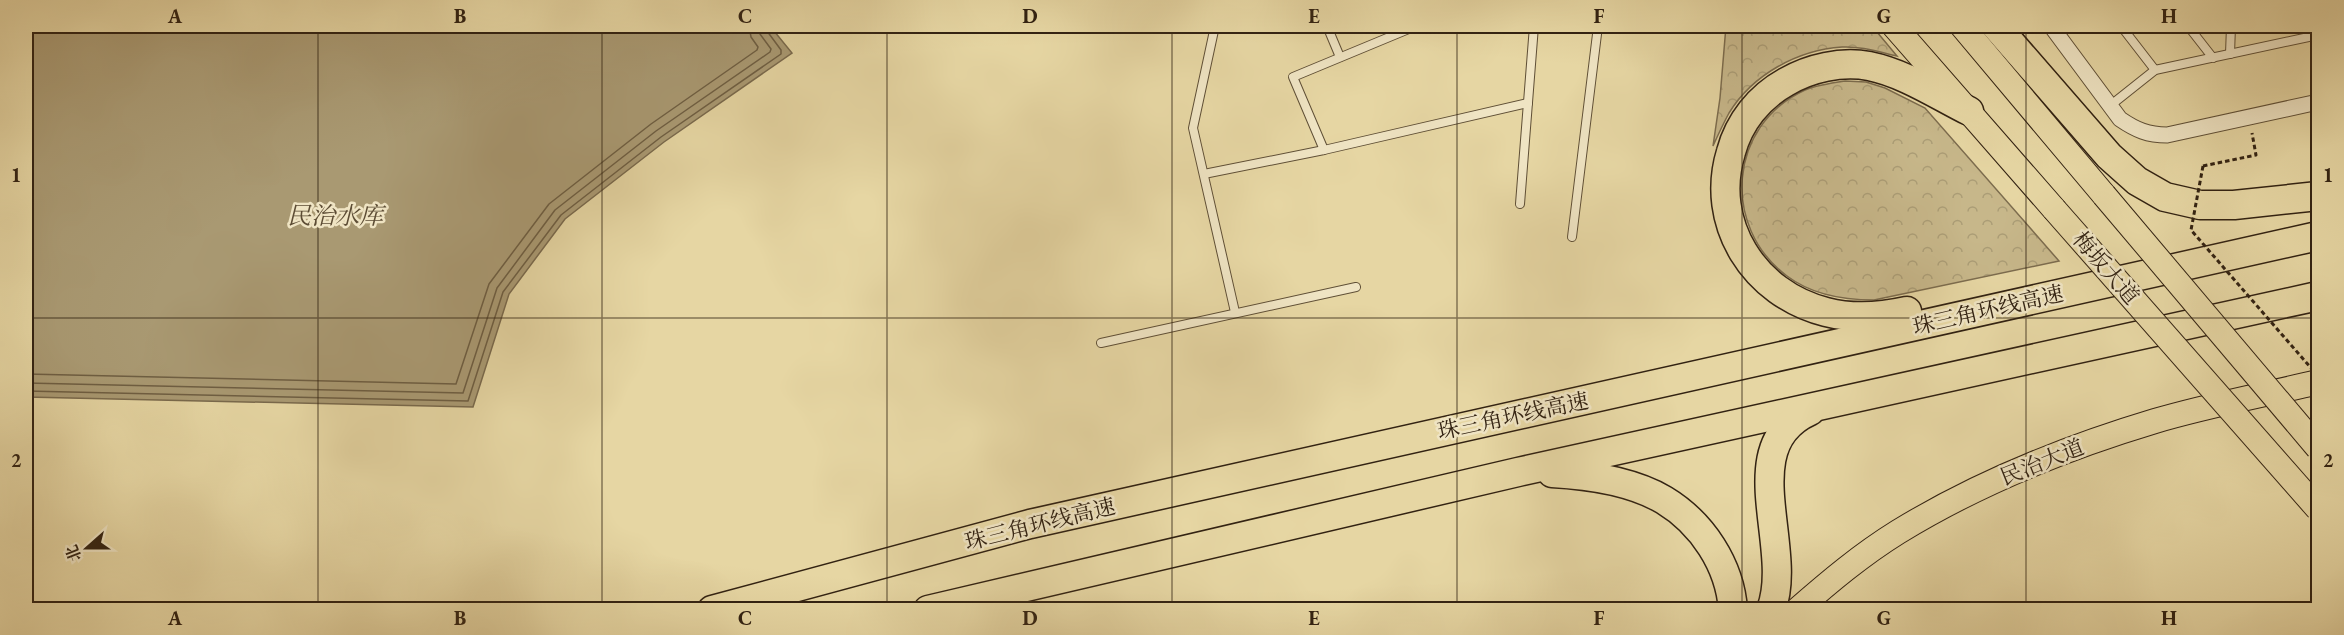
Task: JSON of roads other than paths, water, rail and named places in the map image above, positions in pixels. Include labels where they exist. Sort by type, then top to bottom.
[{"type":"highway","points":[[1996,26],[2109,156],[2137,181],[2165,197],[2200,205],[2234,205],[2319,196]]},
{"type":"highway","points":[[1969,111],[1891,72],[1868,66],[1844,64],[1821,67],[1798,75],[1777,87],[1759,102],[1744,121],[1733,142],[1726,165],[1724,189],[1727,213],[1734,236],[1746,258],[1779,292],[1801,304],[1825,312],[1876,317],[2286,228],[2319,218]]},
{"type":"highway","name":"珠三角环线高速","points":[[712,609],[1052,519],[2319,236]]},
{"type":"highway","points":[[928,609],[1518,472],[2319,296]]},
{"type":"highway","points":[[1771,609],[1778,570],[1769,468],[1774,444],[1787,426],[1804,414],[1821,407]]},
{"type":"highway","points":[[1518,472],[1555,473],[1609,481],[1634,487],[1664,501],[1704,535],[1718,557],[1727,580],[1732,609]]},
{"type":"main road","name":"梅坂大道","points":[[1894,26],[2319,509]]},
{"type":"main road","name":"梅坂大道","points":[[1962,26],[2319,448]]},
{"type":"main road","name":"民治大道","points":[[1797,609],[1852,564],[1898,532],[1999,478],[2063,451],[2156,421],[2319,382]]},
{"type":"street","points":[[2051,26],[2121,119],[2134,129],[2150,135],[2167,135],[2319,102]]},
{"type":"lane","points":[[1215,26],[1193,128],[1234,312]]},
{"type":"lane","points":[[1327,26],[1340,57]]},
{"type":"lane","points":[[1323,150],[1293,77],[1416,26]]},
{"type":"lane","points":[[1520,204],[1534,26]]},
{"type":"lane","points":[[1572,237],[1598,26]]},
{"type":"lane","points":[[2121,26],[2155,70]]},
{"type":"lane","points":[[2188,26],[2213,57]]},
{"type":"lane","points":[[2230,54],[2231,26]]},
{"type":"lane","points":[[2110,105],[2155,70],[2319,35]]},
{"type":"lane","points":[[1204,174],[1323,150],[1528,103]]},
{"type":"lane","points":[[1101,343],[1356,286]]},
{"type":"water","name":"民治水库","points":[[26,26],[770,26],[792,53],[664,142],[565,219],[509,294],[473,407],[26,397]]}]
